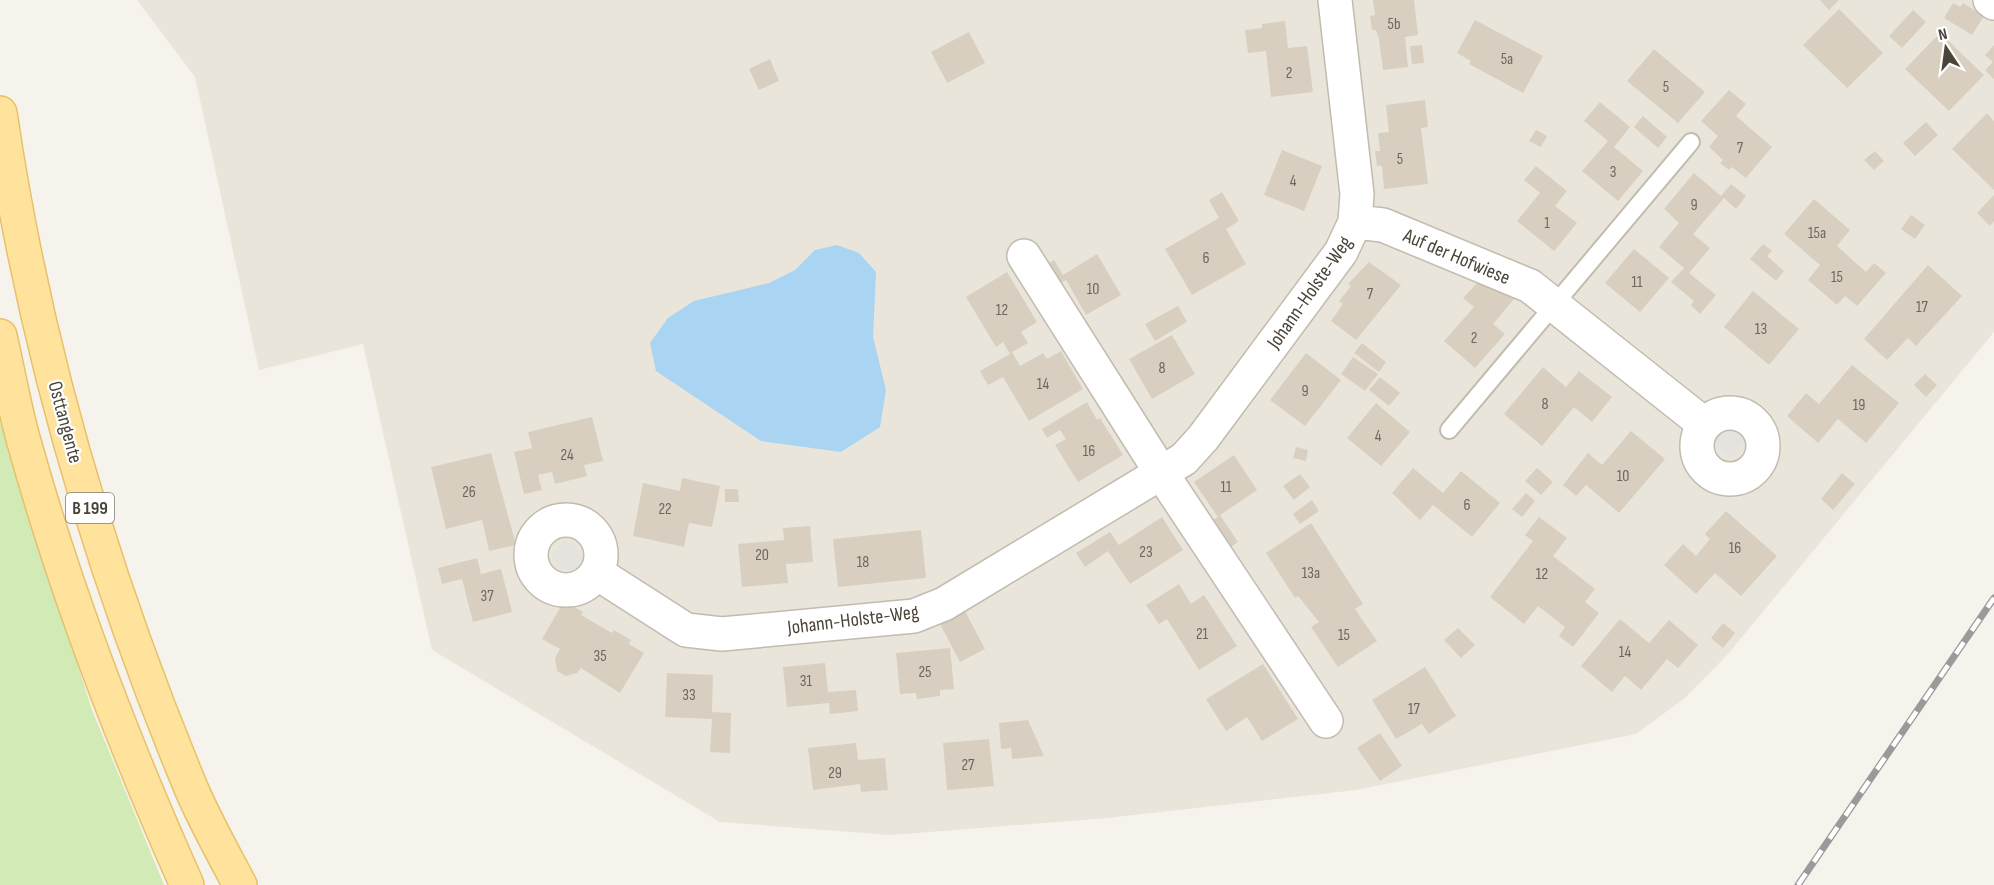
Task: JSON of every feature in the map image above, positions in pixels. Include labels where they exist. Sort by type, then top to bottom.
[{"type":"main road","name":"Osttangente","points":[[0,113],[12,198],[67,433],[113,581],[187,778],[240,885]]},
{"type":"main road","name":"B 199","points":[[0,336],[24,441],[70,589],[151,803],[187,885]]},
{"type":"street","name":"Johann-Holste-Weg","points":[[597,573],[686,630],[722,634],[914,616],[944,604],[1184,459],[1203,438],[1341,252],[1355,222],[1357,194],[1335,0]]},
{"type":"street","points":[[1990,0],[1994,3]]},
{"type":"street","name":"Auf der Hofwiese","points":[[1355,222],[1383,225],[1530,286],[1704,424]]},
{"type":"street","points":[[1024,256],[1162,474],[1326,721]]},
{"type":"lane","points":[[1449,430],[1690,142]]},
{"type":"shaded area","points":[[137,0],[1994,0],[1994,332],[1728,654],[1685,698],[1636,734],[1356,790],[1107,818],[891,835],[720,822],[432,650],[363,344],[259,370],[195,77]]},
{"type":"shaded area","points":[[1723,422],[1745,440],[1730,458],[1709,440]]},
{"type":"shaded area","points":[[564,540],[587,556],[574,574],[551,558]]},
{"type":"green space","points":[[0,421],[92,710],[164,885],[0,885]]},
{"type":"water","points":[[837,245],[859,253],[876,272],[873,337],[886,390],[880,427],[841,452],[761,441],[656,371],[650,343],[668,318],[694,301],[769,283],[795,270],[815,250]]},
{"type":"building","points":[[1373,0],[1414,0],[1418,35],[1405,37],[1408,67],[1383,70],[1379,40],[1376,30],[1372,30],[1370,16],[1375,15]]},
{"type":"building","points":[[1820,0],[1839,0],[1829,10]]},
{"type":"building","points":[[1953,3],[1960,7],[1963,3],[1984,16],[1972,35],[1944,18]]},
{"type":"building","points":[[1839,9],[1883,53],[1847,88],[1803,45]]},
{"type":"building","points":[[1913,10],[1926,22],[1902,48],[1889,36]]},
{"type":"building","points":[[1475,20],[1543,56],[1523,93],[1469,64],[1471,61],[1457,53]]},
{"type":"building","points":[[1285,21],[1288,48],[1307,46],[1313,92],[1271,97],[1266,51],[1248,53],[1245,30],[1262,28],[1262,24]]},
{"type":"building","points":[[969,32],[985,63],[947,83],[931,52]]},
{"type":"building","points":[[1940,33],[1984,75],[1949,111],[1905,69]]},
{"type":"building","points":[[1422,45],[1424,63],[1412,64],[1410,46]]},
{"type":"building","points":[[1994,45],[1994,79],[1985,70],[1993,62],[1985,55]]},
{"type":"building","points":[[1654,49],[1705,92],[1678,123],[1627,81]]},
{"type":"building","points":[[770,59],[779,81],[759,90],[749,69]]},
{"type":"building","points":[[1729,90],[1746,104],[1736,116],[1772,147],[1746,178],[1732,167],[1729,170],[1720,163],[1723,160],[1709,147],[1718,136],[1701,121]]},
{"type":"building","points":[[1425,100],[1428,127],[1421,128],[1428,184],[1384,189],[1382,166],[1377,166],[1375,151],[1380,151],[1378,133],[1389,132],[1386,105]]},
{"type":"building","points":[[1600,102],[1630,127],[1614,147],[1643,171],[1618,201],[1582,171],[1608,141],[1584,121]]},
{"type":"building","points":[[1987,113],[1994,121],[1994,190],[1952,149]]},
{"type":"building","points":[[1643,116],[1667,137],[1658,148],[1634,127]]},
{"type":"building","points":[[1926,122],[1938,135],[1915,156],[1903,143]]},
{"type":"building","points":[[1536,130],[1547,136],[1541,147],[1529,141]]},
{"type":"building","points":[[1282,150],[1322,166],[1304,211],[1264,195]]},
{"type":"building","points":[[1875,151],[1884,161],[1874,170],[1864,160]]},
{"type":"building","points":[[1536,166],[1567,191],[1555,206],[1577,223],[1554,251],[1517,221],[1540,193],[1524,180]]},
{"type":"building","points":[[1694,173],[1721,196],[1731,184],[1746,196],[1736,209],[1724,198],[1693,234],[1710,248],[1689,273],[1716,295],[1700,314],[1691,305],[1694,301],[1671,282],[1684,268],[1659,247],[1679,223],[1664,209]]},
{"type":"building","points":[[1222,192],[1239,221],[1226,229],[1246,264],[1192,295],[1165,249],[1219,218],[1209,200]]},
{"type":"building","points":[[1994,195],[1994,221],[1990,226],[1977,213]]},
{"type":"building","points":[[1814,199],[1850,230],[1837,246],[1866,272],[1874,263],[1886,273],[1857,306],[1845,296],[1837,305],[1808,280],[1820,265],[1784,234]]},
{"type":"building","points":[[1911,215],[1925,225],[1915,239],[1901,229]]},
{"type":"building","points":[[1763,244],[1772,251],[1767,256],[1784,271],[1776,281],[1750,259]]},
{"type":"building","points":[[1634,249],[1669,278],[1640,312],[1605,283]]},
{"type":"building","points":[[1097,254],[1121,295],[1086,315],[1066,280],[1052,288],[1041,268],[1054,260],[1063,275]]},
{"type":"building","points":[[1369,262],[1401,285],[1356,340],[1331,321],[1343,304],[1339,301],[1351,286],[1348,284]]},
{"type":"building","points":[[1928,265],[1962,296],[1916,346],[1908,338],[1887,360],[1864,339]]},
{"type":"building","points":[[1007,272],[1037,322],[1021,332],[1028,343],[1012,352],[1020,366],[1043,353],[1047,359],[1061,351],[1083,389],[1029,421],[1003,377],[988,385],[980,371],[1010,354],[1003,342],[996,347],[966,297]]},
{"type":"building","points":[[1478,282],[1514,299],[1493,324],[1505,334],[1475,368],[1444,341],[1474,307],[1463,298]]},
{"type":"building","points":[[1753,291],[1799,329],[1769,365],[1724,327]]},
{"type":"building","points":[[1178,306],[1187,322],[1155,341],[1145,324]]},
{"type":"building","points":[[1172,335],[1195,374],[1152,399],[1129,359]]},
{"type":"building","points":[[1362,343],[1386,362],[1379,372],[1354,353]]},
{"type":"building","points":[[1306,353],[1341,380],[1305,426],[1270,400]]},
{"type":"building","points":[[1353,357],[1378,374],[1365,391],[1341,374]]},
{"type":"building","points":[[1852,365],[1899,403],[1866,443],[1838,419],[1818,443],[1787,416],[1806,393],[1819,404]]},
{"type":"building","points":[[1543,367],[1566,387],[1579,371],[1612,397],[1592,422],[1574,407],[1542,446],[1504,414]]},
{"type":"building","points":[[1925,374],[1937,385],[1926,397],[1914,385]]},
{"type":"building","points":[[1380,377],[1400,393],[1389,406],[1369,390]]},
{"type":"building","points":[[1087,402],[1097,420],[1100,418],[1123,455],[1078,482],[1055,445],[1066,439],[1060,430],[1047,438],[1042,429]]},
{"type":"building","points":[[1376,403],[1410,432],[1381,466],[1347,438]]},
{"type":"building","points":[[592,417],[603,461],[584,465],[587,476],[555,484],[552,472],[538,475],[542,490],[524,494],[514,452],[532,448],[528,432]]},
{"type":"building","points":[[1631,431],[1665,459],[1619,513],[1586,485],[1576,496],[1563,485],[1588,453],[1602,465]]},
{"type":"building","points":[[1296,447],[1308,450],[1306,461],[1293,458]]},
{"type":"building","points":[[491,453],[516,545],[489,551],[482,520],[446,529],[431,467]]},
{"type":"building","points":[[1234,455],[1257,490],[1220,515],[1238,542],[1223,552],[1205,525],[1218,517],[1194,482]]},
{"type":"building","points":[[1413,468],[1443,493],[1461,471],[1500,503],[1472,537],[1433,505],[1420,520],[1392,493]]},
{"type":"building","points":[[1537,468],[1553,482],[1541,495],[1525,481]]},
{"type":"building","points":[[1842,473],[1855,484],[1833,510],[1821,499]]},
{"type":"building","points":[[1300,474],[1310,487],[1294,500],[1283,486]]},
{"type":"building","points":[[682,478],[720,486],[712,527],[689,523],[684,547],[633,536],[643,483],[680,491]]},
{"type":"building","points":[[725,489],[738,489],[739,502],[725,502]]},
{"type":"building","points":[[1526,493],[1535,501],[1522,517],[1512,509]]},
{"type":"building","points":[[1312,500],[1319,511],[1300,524],[1293,514]]},
{"type":"building","points":[[1726,511],[1777,556],[1741,596],[1715,573],[1696,594],[1664,565],[1683,544],[1696,556],[1710,539],[1705,534]]},
{"type":"building","points":[[1162,517],[1183,550],[1130,584],[1108,551],[1085,567],[1076,553],[1110,532],[1119,545]]},
{"type":"building","points":[[1539,517],[1567,538],[1553,556],[1595,589],[1585,602],[1599,613],[1573,647],[1559,636],[1565,627],[1538,606],[1524,624],[1490,597],[1533,541],[1525,535]]},
{"type":"building","points":[[1311,523],[1363,604],[1355,609],[1377,641],[1338,667],[1311,627],[1319,622],[1298,596],[1295,598],[1266,553]]},
{"type":"building","points":[[810,526],[813,562],[786,564],[788,583],[742,587],[738,544],[784,540],[783,528]]},
{"type":"building","points":[[921,530],[926,578],[838,587],[833,539]]},
{"type":"building","points":[[477,558],[481,574],[501,569],[512,612],[473,622],[462,579],[442,584],[438,568]]},
{"type":"building","points":[[1179,584],[1191,604],[1204,595],[1237,646],[1199,670],[1167,619],[1159,624],[1146,605]]},
{"type":"building","points":[[564,601],[583,612],[581,615],[612,633],[614,630],[631,640],[629,644],[644,653],[620,693],[581,668],[577,673],[566,676],[557,671],[555,658],[560,649],[542,639]]},
{"type":"building","points":[[965,611],[985,649],[960,662],[940,624]]},
{"type":"building","points":[[1620,619],[1649,643],[1669,620],[1698,645],[1678,668],[1667,659],[1641,690],[1625,676],[1612,692],[1581,666]]},
{"type":"building","points":[[1723,623],[1735,633],[1723,648],[1711,638]]},
{"type":"building","points":[[1458,628],[1475,645],[1461,658],[1444,640]]},
{"type":"building","points":[[950,648],[954,689],[940,690],[940,696],[917,699],[916,693],[900,694],[896,653]]},
{"type":"building","points":[[825,663],[828,692],[856,690],[858,711],[830,714],[829,703],[787,707],[783,667]]},
{"type":"building","points":[[1263,664],[1298,719],[1262,741],[1247,717],[1226,731],[1206,699]]},
{"type":"building","points":[[1425,667],[1456,716],[1429,734],[1422,724],[1396,739],[1372,700]]},
{"type":"building","points":[[667,673],[713,675],[712,712],[731,713],[730,753],[710,752],[712,719],[665,717]]},
{"type":"building","points":[[1028,720],[1044,756],[1012,759],[1011,748],[1001,749],[999,723]]},
{"type":"building","points":[[1380,733],[1402,766],[1380,781],[1357,748]]},
{"type":"building","points":[[989,739],[994,786],[947,790],[943,743]]},
{"type":"building","points":[[856,743],[858,760],[885,758],[888,790],[861,792],[860,784],[813,790],[808,748]]},
{"type":"railway","points":[[1798,885],[1994,598]]}]
